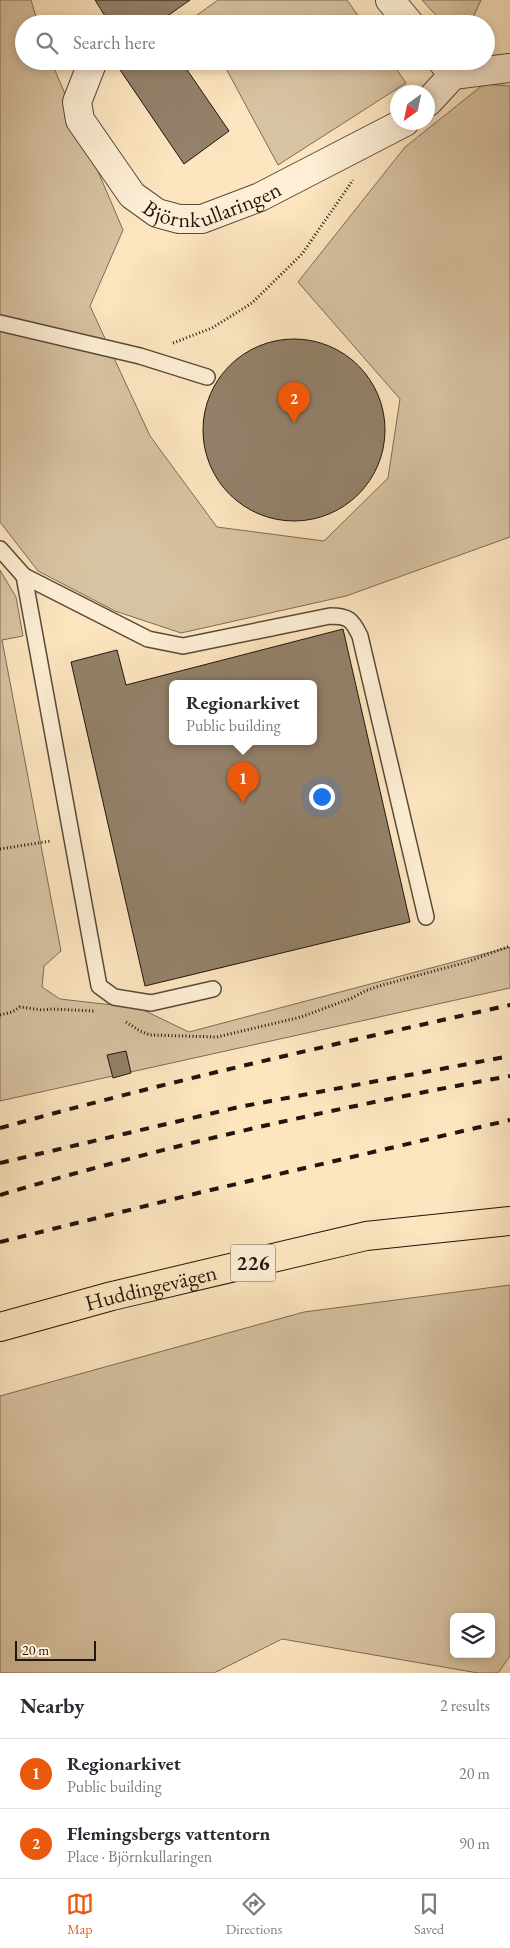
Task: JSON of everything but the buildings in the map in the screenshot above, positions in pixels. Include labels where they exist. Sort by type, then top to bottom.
[{"type":"main road","name":"Huddingevägen","points":[[0,1327],[112,1296],[366,1236],[510,1221]]},
{"type":"street","points":[[390,0],[402,15]]},
{"type":"street","points":[[495,68],[510,68]]},
{"type":"street","name":"Björnkullaringen","points":[[89,70],[77,102],[80,120],[132,195],[158,213],[180,219],[202,219],[260,197],[390,130]]},
{"type":"street","points":[[435,89],[446,70]]},
{"type":"lane","points":[[0,323],[140,356],[207,377]]},
{"type":"lane","points":[[0,549],[24,576],[148,639],[183,646],[330,616],[343,616],[354,623],[360,636],[426,917]]},
{"type":"lane","points":[[24,576],[99,986],[114,997],[151,1003],[213,989]]},
{"type":"path","points":[[140,356],[212,328],[252,303],[302,254],[339,203],[371,152],[365,143]]},
{"type":"path","points":[[0,849],[40,843]]},
{"type":"path","points":[[123,1021],[150,1035],[216,1036],[301,1017],[352,998],[372,988],[467,962],[510,946]]},
{"type":"path","points":[[0,1015],[12,1012],[20,1007],[42,1010],[52,1008],[100,1012]]},
{"type":"shaded area","points":[[0,0],[31,0],[35,15],[15,15],[15,70],[55,70],[123,230],[90,306],[150,436],[217,527],[324,541],[388,478],[400,399],[298,282],[405,147],[426,130],[435,130],[435,123],[484,84],[510,86],[510,537],[346,596],[181,633],[115,611],[38,571],[0,522]]},
{"type":"shaded area","points":[[218,0],[347,0],[358,15],[197,15]]},
{"type":"shaded area","points":[[422,0],[481,0],[474,15],[436,15]]},
{"type":"shaded area","points":[[227,70],[397,70],[406,83],[403,85],[390,85],[390,93],[278,165]]},
{"type":"shaded area","points":[[0,570],[16,597],[23,636],[2,640],[61,951],[44,966],[42,987],[60,999],[139,1008],[189,1032],[510,947],[510,988],[0,1101]]},
{"type":"shaded area","points":[[510,1285],[510,1656],[498,1673],[478,1673],[282,1639],[214,1673],[0,1673],[0,1396],[304,1312]]},
{"type":"railway","points":[[0,1128],[191,1078],[510,1005]]},
{"type":"railway","points":[[0,1163],[239,1107],[510,1056]]},
{"type":"railway","points":[[0,1195],[126,1160],[253,1128],[510,1076]]},
{"type":"railway","points":[[0,1242],[198,1193],[510,1120]]},
{"type":"place","name":"Flemingsbergs vattentorn","points":[[294,423]]},
{"type":"place","name":"Regionarkivet","points":[[243,803]]}]
